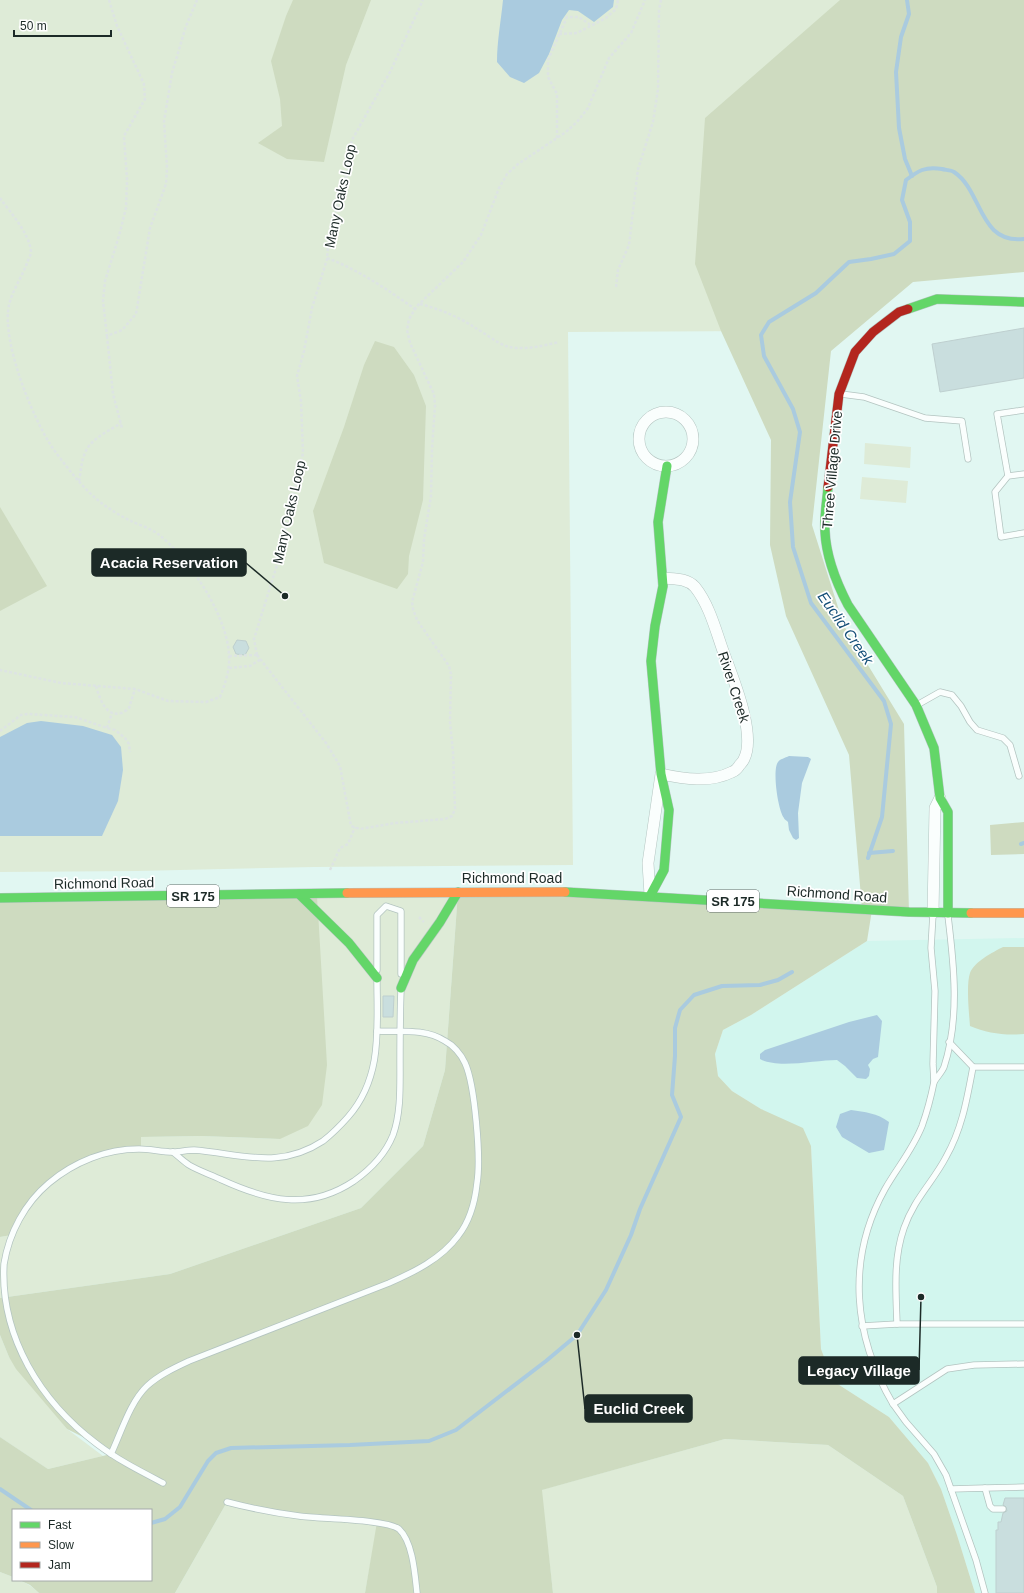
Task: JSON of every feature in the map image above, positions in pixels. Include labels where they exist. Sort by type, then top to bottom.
[{"type":"main road","name":"Three Village Drive","points":[[948,913],[948,812],[940,798],[934,748],[916,706],[848,605],[839,588],[830,563],[825,531],[828,486],[839,394],[855,352],[873,332],[899,312],[937,299],[1024,302]]},
{"type":"main road","points":[[650,896],[664,870],[669,810],[660,774],[651,661],[654,626],[664,586],[658,538],[658,522],[667,466]]},
{"type":"main road","points":[[401,988],[413,960],[440,922],[458,892]]},
{"type":"main road","name":"Richmond Road","points":[[0,898],[565,892],[933,913],[1024,912]]},
{"type":"main road","points":[[299,894],[349,943],[377,978]]},
{"type":"street","points":[[672,412],[683,418],[691,428],[694,437],[693,446],[689,454],[676,464],[667,466],[658,465],[644,454],[640,445],[640,436],[644,424],[654,414],[672,412]]},
{"type":"street","name":"River Creek","points":[[660,774],[686,779],[717,778],[734,772],[744,759],[748,743],[747,723],[732,675],[704,602],[694,586],[685,580],[664,578]]},
{"type":"street","points":[[650,896],[648,863],[660,774]]},
{"type":"street","name":"Three Village Drive","points":[[933,913],[935,808],[940,798]]},
{"type":"lane","points":[[839,394],[864,397],[925,418],[962,421],[968,459]]},
{"type":"lane","points":[[1008,476],[998,414],[1024,410]]},
{"type":"lane","points":[[1024,474],[1008,476],[995,492],[1001,536],[1024,533]]},
{"type":"lane","points":[[916,706],[940,692],[952,694],[970,722],[978,730],[1003,738],[1010,746],[1019,776]]},
{"type":"lane","points":[[163,1483],[111,1454],[73,1424],[30,1375],[17,1352],[8,1333],[2,1290],[6,1252],[18,1221],[39,1192],[74,1165],[122,1149],[173,1152],[193,1150],[259,1159],[273,1158],[296,1153],[323,1140],[339,1128],[363,1097],[371,1079],[374,1065],[377,1031],[377,915],[386,906],[402,911],[399,1104],[393,1135],[377,1162],[366,1173],[341,1190],[314,1198],[297,1200],[266,1197],[245,1190],[190,1166],[173,1152]]},
{"type":"lane","points":[[933,913],[931,948],[935,991],[934,1082],[930,1103],[921,1127],[884,1191],[869,1224],[862,1253],[860,1279],[862,1326],[866,1343],[876,1371],[893,1404],[906,1422],[934,1454],[946,1475],[976,1560],[985,1593]]},
{"type":"lane","points":[[934,1082],[944,1068],[954,1002],[952,950],[948,913]]},
{"type":"lane","points":[[111,1454],[137,1398],[147,1387],[164,1373],[189,1360],[389,1284],[417,1270],[442,1253],[458,1237],[468,1220],[478,1181],[474,1110],[470,1080],[465,1063],[447,1042],[434,1035],[421,1032],[377,1031]]},
{"type":"lane","points":[[949,1042],[974,1067],[1024,1067]]},
{"type":"lane","points":[[897,1324],[896,1267],[904,1230],[916,1202],[946,1159],[954,1143],[962,1120],[974,1067]]},
{"type":"lane","points":[[862,1326],[897,1324],[1024,1324]]},
{"type":"lane","points":[[893,1404],[946,1369],[974,1365],[1024,1364]]},
{"type":"lane","points":[[951,1489],[1024,1487]]},
{"type":"lane","points":[[985,1488],[990,1506],[993,1509],[1003,1509]]},
{"type":"lane","points":[[227,1502],[298,1516],[378,1522],[398,1529],[403,1535],[411,1551],[417,1593]]},
{"type":"path","points":[[109,0],[117,26],[144,84],[145,99],[124,136],[127,180],[126,208],[105,281],[103,301],[113,394],[122,428]]},
{"type":"path","points":[[107,336],[122,330],[136,314],[150,228],[166,184],[167,168],[164,121],[172,73],[186,26],[197,0]]},
{"type":"path","name":"Many Oaks Loop","points":[[257,654],[254,639],[277,565],[303,452],[301,401],[297,376],[304,351],[312,308],[327,258],[329,235],[348,170],[348,157],[352,140],[390,72],[423,0]]},
{"type":"path","points":[[559,34],[577,33],[606,18],[616,9],[618,0]]},
{"type":"path","points":[[229,656],[257,654],[326,743],[340,766],[351,826],[360,829],[395,822],[445,819],[452,816],[455,809],[454,752],[450,722],[451,674],[449,666],[417,620],[412,609],[412,602],[423,562],[424,539],[431,496],[435,411],[434,394],[410,343],[407,330],[409,320],[419,304],[462,262],[474,246],[481,235],[499,188],[507,174],[518,164],[578,122],[588,108],[609,58],[631,33],[645,0]]},
{"type":"path","points":[[616,287],[618,270],[629,245],[638,169],[653,122],[658,89],[659,10],[661,0]]},
{"type":"path","points":[[557,138],[557,94],[548,77],[548,60],[567,17],[579,17],[592,26]]},
{"type":"path","points":[[0,198],[26,236],[31,253],[9,305],[9,327],[14,357],[23,386],[35,416],[49,442],[70,472],[93,496],[124,517],[157,533],[177,552],[197,578],[218,612],[227,640],[229,656],[228,668],[220,697],[206,702],[168,701],[135,689],[60,683],[0,670]]},
{"type":"path","points":[[327,258],[343,264],[391,292],[415,309]]},
{"type":"path","points":[[419,304],[437,309],[456,317],[506,346],[540,347],[559,342]]},
{"type":"path","points":[[79,481],[87,449],[98,438],[121,423]]},
{"type":"path","points":[[228,668],[250,666],[261,659]]},
{"type":"path","points":[[96,686],[100,701],[106,708],[112,713],[121,714],[129,708],[135,689]]},
{"type":"path","points":[[107,728],[112,713]]},
{"type":"path","points":[[0,731],[21,715],[28,714],[75,717],[115,730],[125,738],[130,752]]},
{"type":"path","points":[[330,870],[340,848],[348,844],[355,827]]},
{"type":"shaded area","points":[[0,0],[935,0],[759,331],[568,332],[573,865],[0,872]]},
{"type":"shaded area","points":[[293,0],[371,0],[346,65],[324,162],[287,159],[258,143],[282,126],[280,99],[271,61]]},
{"type":"shaded area","points":[[840,0],[1024,0],[1024,272],[913,282],[831,351],[812,525],[844,626],[904,724],[909,912],[872,910],[867,941],[751,1015],[723,1030],[715,1054],[718,1076],[732,1091],[761,1109],[803,1128],[811,1146],[821,1349],[833,1381],[889,1417],[928,1463],[941,1489],[975,1593],[937,1593],[937,1587],[903,1496],[828,1445],[725,1439],[542,1490],[553,1593],[365,1593],[377,1522],[333,1519],[227,1502],[175,1593],[39,1593],[30,1585],[21,1581],[152,1581],[152,1509],[12,1509],[12,1577],[0,1572],[0,1437],[48,1469],[111,1454],[97,1444],[67,1429],[16,1369],[9,1357],[0,1335],[0,1298],[170,1274],[361,1208],[423,1146],[445,1070],[458,892],[862,909],[849,755],[786,616],[770,545],[771,440],[721,331],[695,264],[705,118]]},
{"type":"shaded area","points":[[375,341],[394,347],[414,375],[426,406],[423,500],[409,556],[408,574],[397,589],[324,563],[313,511],[344,427],[364,365]]},
{"type":"shaded area","points":[[865,443],[911,447],[910,468],[864,464]]},
{"type":"shaded area","points":[[862,477],[908,481],[906,503],[860,499]]},
{"type":"shaded area","points":[[0,507],[47,586],[0,611]]},
{"type":"shaded area","points":[[1024,822],[1024,854],[991,855],[990,825]]},
{"type":"shaded area","points":[[458,892],[445,1070],[423,1146],[361,1208],[170,1274],[0,1298],[0,1237],[12,1235],[27,1207],[61,1174],[140,1137],[201,1136],[280,1139],[318,914],[317,894]]},
{"type":"shaded area","points":[[317,894],[327,1065],[322,1105],[308,1126],[280,1139],[201,1136],[141,1137],[141,1149],[122,1149],[85,1160],[39,1192],[12,1235],[0,1237],[0,898]]},
{"type":"shaded area","points":[[1024,938],[1024,1593],[975,1593],[941,1489],[928,1463],[889,1417],[833,1381],[821,1349],[811,1146],[761,1109],[732,1091],[718,1076],[715,1054],[723,1030],[751,1015],[867,941]]},
{"type":"shaded area","points":[[1003,947],[1024,947],[1024,1034],[1010,1035],[996,1033],[970,1026],[968,992],[970,973],[975,965],[980,961]]},
{"type":"shaded area","points":[[0,1335],[9,1357],[67,1429],[103,1456],[48,1469],[0,1437]]},
{"type":"shaded area","points":[[725,1439],[828,1445],[903,1496],[937,1587],[937,1593],[553,1593],[541,1490]]},
{"type":"shaded area","points":[[227,1502],[378,1522],[365,1593],[175,1593]]},
{"type":"shaded area","points":[[0,1572],[12,1577],[12,1581],[21,1581],[27,1584],[39,1593],[0,1593]]},
{"type":"water","points":[[503,0],[614,0],[613,7],[594,22],[578,11],[569,10],[562,20],[549,54],[539,73],[524,83],[510,77],[497,62],[498,39]]},
{"type":"water","points":[[41,721],[83,726],[112,735],[121,747],[123,770],[118,801],[102,836],[0,836],[0,737],[27,723]]},
{"type":"water","points":[[789,756],[808,757],[811,759],[802,783],[798,813],[799,838],[796,840],[793,838],[789,830],[788,822],[784,819],[782,814],[778,799],[776,781],[776,766],[778,762]]},
{"type":"water","points":[[877,1015],[882,1021],[878,1057],[873,1059],[868,1065],[870,1069],[869,1076],[866,1079],[857,1078],[837,1060],[786,1064],[767,1062],[760,1059],[760,1054],[765,1050],[849,1022]]},
{"type":"water","points":[[851,1110],[866,1112],[889,1122],[884,1150],[869,1153],[842,1137],[836,1127],[840,1114]]},
{"type":"building","points":[[1024,328],[1024,378],[940,392],[932,344]]},
{"type":"building","points":[[237,640],[246,641],[249,648],[245,655],[236,654],[233,647]]},
{"type":"building","points":[[383,996],[394,996],[393,1017],[383,1017]]},
{"type":"building","points":[[1005,1498],[1024,1498],[1024,1593],[996,1593],[996,1530],[998,1530],[998,1522],[1001,1522],[1003,1513],[1007,1511],[1006,1507],[1003,1505]]},
{"type":"waterway","points":[[907,0],[909,14],[901,37],[896,72],[899,128],[905,159],[912,176]]},
{"type":"waterway","name":"Euclid Creek","points":[[868,858],[882,817],[891,724],[884,701],[811,603],[793,547],[790,502],[800,432],[793,409],[764,356],[761,335],[769,322],[816,293],[849,262],[894,254],[910,241],[910,222],[902,200],[906,180],[922,170],[936,168],[954,172],[971,191],[989,225],[998,233],[1009,238],[1024,239]]},
{"type":"waterway","points":[[869,853],[893,851]]},
{"type":"waterway","name":"Euclid Creek","points":[[152,1523],[165,1519],[180,1507],[208,1461],[216,1453],[231,1448],[350,1445],[429,1441],[456,1430],[546,1361],[577,1335],[606,1290],[681,1117],[672,1095],[675,1056],[675,1028],[680,1010],[694,995],[722,986],[760,985],[778,980],[792,972]]},
{"type":"waterway","name":"Euclid Creek","points":[[0,1489],[30,1509]]},
{"type":"traffic: fast","points":[[908,309],[937,299],[1024,302]]},
{"type":"traffic: fast","points":[[650,896],[664,870],[669,810],[661,774],[651,661],[655,626],[663,586],[658,522],[667,466]]},
{"type":"traffic: fast","points":[[828,487],[825,520],[826,541],[827,550],[839,587],[848,605],[916,705],[934,748],[940,798],[948,812],[948,913]]},
{"type":"traffic: fast","points":[[401,988],[413,960],[440,922],[458,892]]},
{"type":"traffic: fast","points":[[565,892],[909,912],[971,913]]},
{"type":"traffic: fast","points":[[0,898],[347,893]]},
{"type":"traffic: fast","points":[[299,894],[349,943],[377,978]]},
{"type":"traffic: slow","points":[[347,893],[565,892]]},
{"type":"traffic: slow","points":[[971,913],[1024,913]]},
{"type":"traffic: jam","points":[[828,487],[839,394],[855,352],[873,332],[899,312],[908,309]]},
{"type":"place","name":"Acacia Reservation","points":[[285,596]]},
{"type":"place","name":"Legacy Village","points":[[921,1297]]},
{"type":"place","name":"Euclid Creek","points":[[577,1335]]}]
